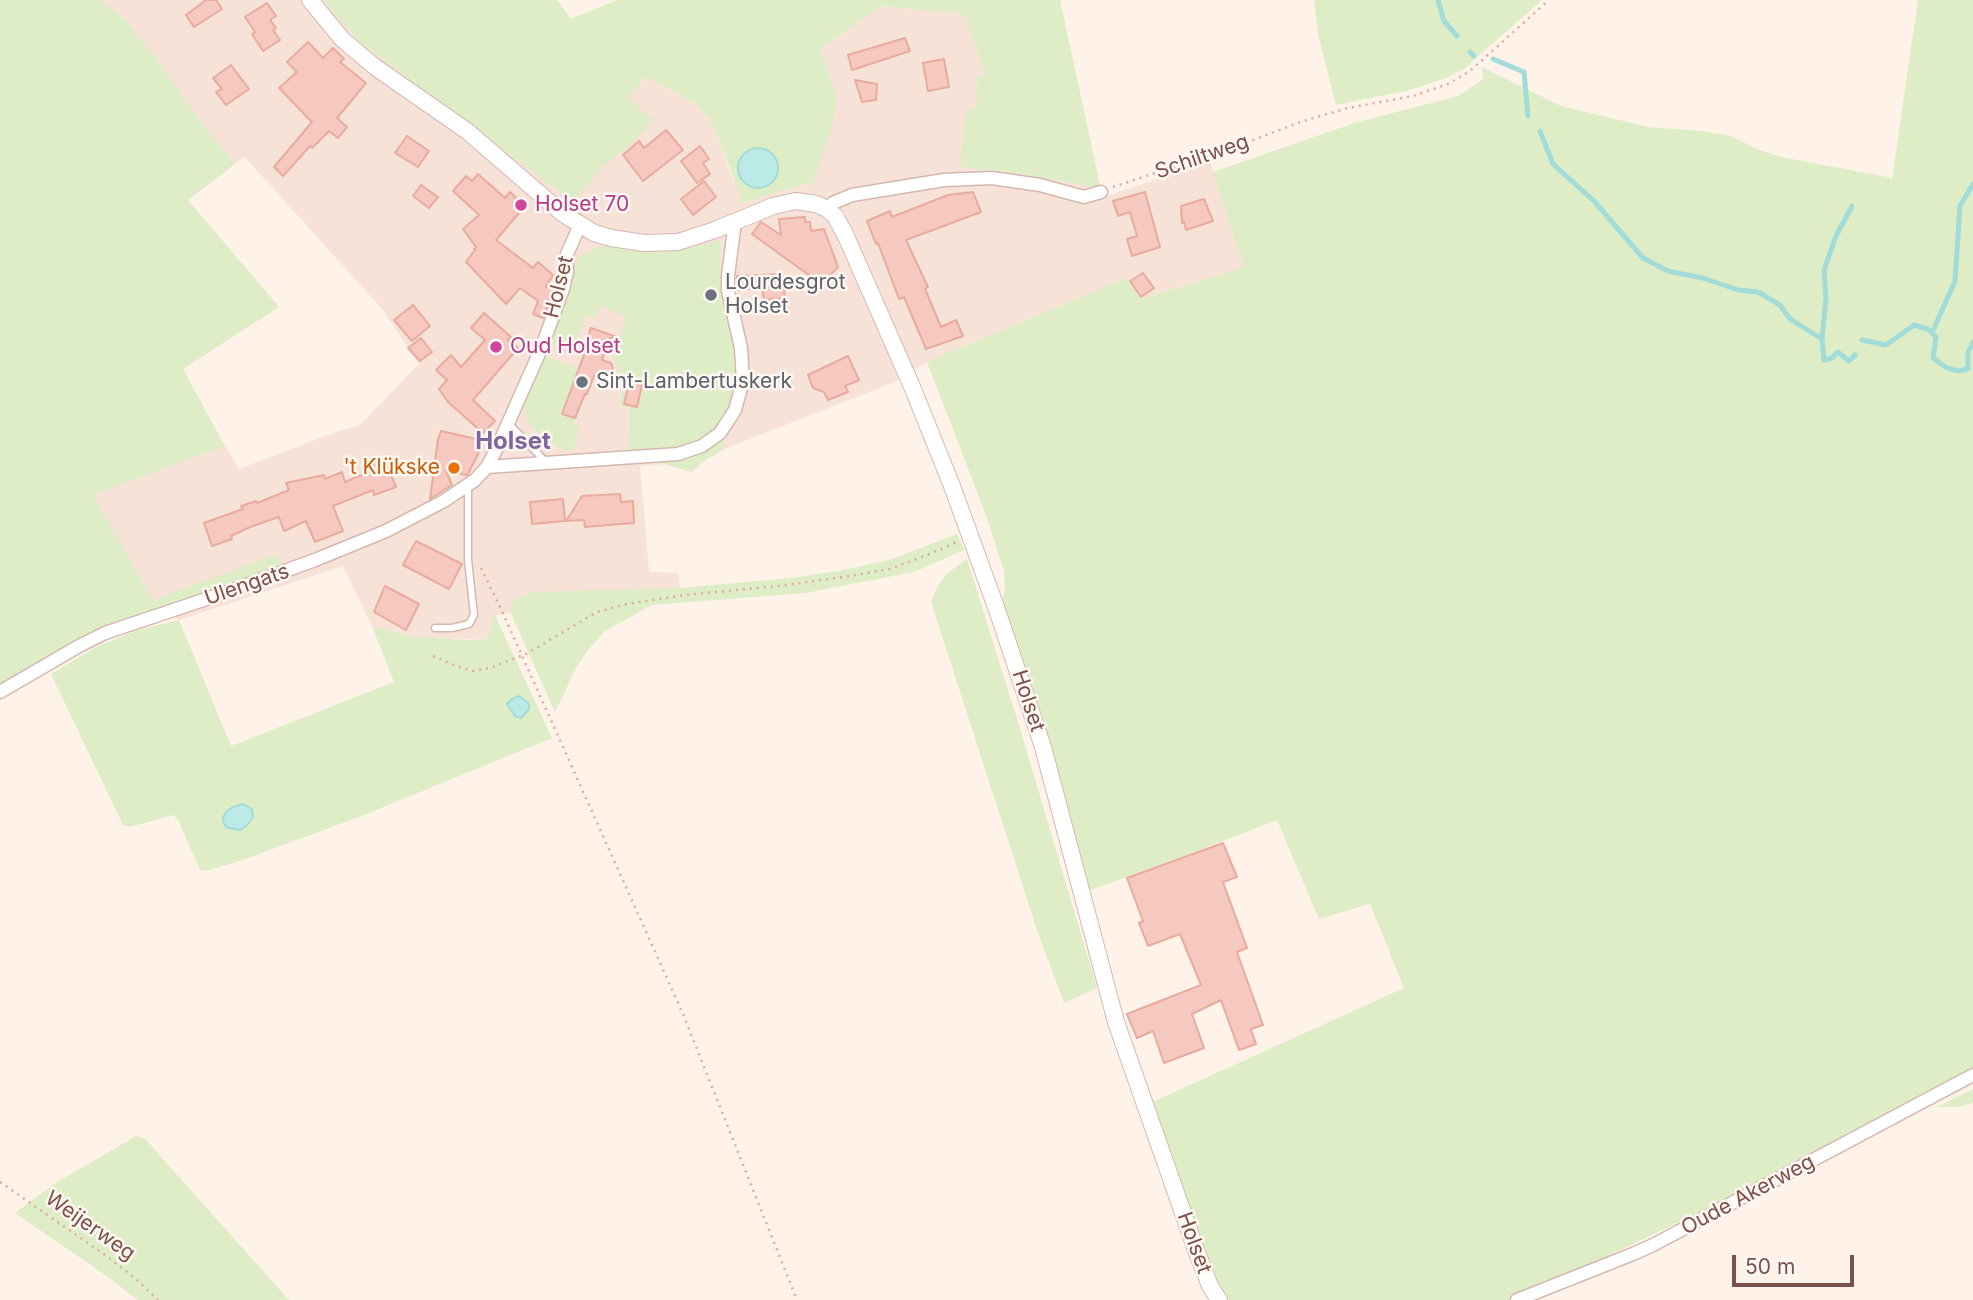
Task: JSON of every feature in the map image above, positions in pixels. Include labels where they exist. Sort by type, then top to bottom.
[{"type":"street","name":"Holset","points":[[310,0],[342,39],[366,60],[467,131],[540,196],[594,233],[644,243],[678,242],[784,202],[805,202],[827,209],[835,216],[913,389],[1017,667],[1040,736],[1119,1031],[1196,1250],[1210,1286],[1219,1300]]},
{"type":"street","points":[[827,209],[833,203],[852,195],[944,180],[992,178],[1018,181],[1084,197],[1101,192]]},
{"type":"street","points":[[487,467],[678,454],[712,440],[729,421],[739,401],[743,381],[741,348],[728,291],[735,221]]},
{"type":"street","name":"Holset","points":[[487,467],[556,312],[567,272],[566,254],[580,225]]},
{"type":"street","name":"Ulengats","points":[[0,692],[105,633],[230,591],[368,539],[408,521],[468,486],[487,467]]},
{"type":"street","name":"Oude Akerweg","points":[[1517,1300],[1653,1245],[1973,1076]]},
{"type":"lane","points":[[508,423],[547,462]]},
{"type":"lane","points":[[435,628],[469,624],[474,615],[468,561],[468,486]]},
{"type":"path","name":"Schiltweg","points":[[1101,192],[1304,121],[1348,108],[1436,89],[1470,71],[1549,0]]},
{"type":"path","points":[[433,656],[473,671],[490,668],[521,656],[597,612],[649,599],[787,585],[890,569],[969,536]]},
{"type":"path","points":[[479,564],[683,1014],[797,1300]]},
{"type":"path","name":"Weijerweg","points":[[0,1182],[106,1255],[158,1300]]},
{"type":"shaded area","points":[[101,0],[323,0],[360,42],[511,154],[628,97],[646,76],[696,104],[712,122],[733,180],[785,189],[813,183],[837,98],[820,49],[881,6],[964,14],[986,75],[976,77],[977,104],[961,167],[1010,172],[1094,187],[1100,185],[1104,197],[1210,161],[1244,267],[1141,299],[1126,278],[927,362],[895,382],[724,449],[692,472],[665,464],[640,466],[649,572],[678,573],[680,588],[496,615],[488,639],[434,639],[372,626],[343,566],[179,620],[153,600],[92,495],[225,446],[239,469],[359,426],[419,364],[383,310],[245,157],[235,164],[124,18]]},
{"type":"green space","points":[[0,0],[101,0],[124,18],[235,164],[188,200],[279,307],[183,369],[225,446],[93,495],[153,600],[277,554],[283,567],[128,625],[0,691]]},
{"type":"green space","points":[[323,0],[557,0],[571,19],[617,0],[1060,0],[1100,185],[1094,187],[1010,172],[961,167],[964,117],[977,104],[976,77],[986,75],[964,14],[881,6],[820,49],[837,98],[831,129],[813,183],[743,203],[712,122],[696,104],[646,76],[629,97],[654,120],[626,149],[603,166],[573,202],[360,42]],"holes":[[[760,148],[771,152],[742,179],[738,167],[748,151]]]},
{"type":"green space","points":[[1314,0],[1542,0],[1464,69],[1410,90],[1336,105],[1318,35]]},
{"type":"green space","points":[[1918,0],[1973,0],[1973,1075],[1730,1198],[1546,1285],[1508,1300],[1221,1300],[1148,1104],[1404,988],[1370,904],[1319,919],[1277,820],[1088,891],[998,609],[1005,592],[1004,571],[986,515],[927,362],[1126,278],[1141,299],[1244,267],[1213,172],[1354,123],[1458,96],[1483,79],[1482,67],[1561,106],[1648,127],[1731,136],[1781,157],[1892,179]]},
{"type":"green space","points":[[721,240],[723,306],[732,339],[736,375],[724,417],[724,449],[692,472],[629,450],[630,408],[620,405],[625,381],[616,378],[618,369],[613,356],[626,316],[600,306],[595,318],[585,316],[573,351],[548,342],[561,316],[579,257],[593,249],[609,245],[626,251],[654,252],[686,249]]},
{"type":"green space","points":[[543,354],[578,369],[563,414],[575,418],[574,424],[579,426],[573,452],[559,448],[542,437],[528,423],[524,405]]},
{"type":"green space","points":[[957,534],[964,550],[914,572],[805,593],[652,605],[605,631],[577,666],[555,712],[510,612],[515,599],[534,592],[680,588],[791,578],[843,570],[889,560]]},
{"type":"green space","points":[[967,559],[1097,988],[1064,1003],[1038,933],[931,602],[937,587],[947,574]]},
{"type":"green space","points":[[495,615],[552,738],[359,817],[207,871],[200,870],[178,820],[173,815],[130,827],[123,825],[51,674],[98,646],[138,630],[179,620],[231,746],[394,682],[372,626],[415,637],[488,639]]},
{"type":"green space","points":[[1973,1089],[1973,1103],[1958,1107],[1937,1107]]},
{"type":"green space","points":[[136,1136],[145,1139],[289,1300],[138,1300],[15,1213],[54,1184]]},
{"type":"water","points":[[758,148],[772,154],[778,168],[772,182],[758,188],[744,182],[738,168],[744,154]]},
{"type":"water","points":[[519,696],[529,704],[529,709],[521,718],[515,716],[507,704]]},
{"type":"water","points":[[243,804],[252,809],[253,817],[241,830],[228,828],[223,818],[226,812]]},
{"type":"building","points":[[206,0],[216,0],[222,9],[194,27],[186,15]]},
{"type":"building","points":[[267,3],[276,16],[270,20],[280,40],[263,51],[245,17]]},
{"type":"building","points":[[905,38],[910,51],[852,70],[848,55]]},
{"type":"building","points":[[308,42],[323,58],[333,48],[344,59],[340,62],[366,83],[337,118],[347,127],[338,138],[329,131],[312,148],[310,146],[283,176],[274,167],[312,122],[279,88],[297,72],[287,62]]},
{"type":"building","points":[[944,59],[949,87],[928,91],[923,63]]},
{"type":"building","points":[[231,65],[249,89],[226,105],[216,92],[222,89],[213,78]]},
{"type":"building","points":[[855,80],[877,84],[876,100],[862,102]]},
{"type":"building","points":[[666,130],[683,150],[643,181],[623,155],[639,141],[644,148]]},
{"type":"building","points":[[407,136],[429,151],[418,167],[395,153]]},
{"type":"building","points":[[700,146],[709,159],[703,163],[710,174],[697,183],[681,161]]},
{"type":"building","points":[[478,174],[505,198],[510,192],[525,206],[496,240],[533,268],[538,262],[553,275],[546,287],[554,288],[543,318],[533,314],[538,301],[520,288],[506,304],[466,262],[476,247],[463,229],[479,215],[453,191],[466,176],[472,181]]},
{"type":"building","points":[[704,181],[716,197],[693,215],[681,199]]},
{"type":"building","points":[[421,185],[438,197],[429,208],[413,196]]},
{"type":"building","points":[[973,192],[981,212],[906,240],[928,287],[925,289],[941,327],[956,320],[963,336],[926,349],[904,297],[899,299],[867,221],[890,211],[892,217],[948,195]]},
{"type":"building","points":[[1145,192],[1160,247],[1132,256],[1127,239],[1137,236],[1130,212],[1118,216],[1113,201]]},
{"type":"building","points":[[1204,199],[1213,221],[1186,230],[1184,222],[1182,223],[1181,206]]},
{"type":"building","points":[[805,217],[805,222],[810,222],[811,231],[824,229],[838,267],[818,288],[813,278],[752,234],[761,222],[781,235],[779,219]]},
{"type":"building","points":[[1143,273],[1154,288],[1141,297],[1130,281]]},
{"type":"building","points":[[782,274],[785,298],[764,300],[762,288],[737,290],[737,276]]},
{"type":"building","points":[[413,305],[430,326],[412,341],[394,320]]},
{"type":"building","points":[[484,313],[511,337],[508,340],[518,348],[473,400],[495,421],[483,433],[448,402],[439,389],[447,380],[436,370],[451,355],[461,367],[485,340],[471,328]]},
{"type":"building","name":"Sint-Lambertuskerk","points":[[591,328],[617,337],[610,338],[602,360],[611,363],[613,368],[611,377],[594,376],[575,418],[562,414],[588,344],[585,345]]},
{"type":"building","points":[[421,338],[432,352],[420,361],[408,348]]},
{"type":"building","points":[[848,356],[859,380],[845,386],[848,392],[828,400],[824,392],[813,388],[808,375]]},
{"type":"building","points":[[629,383],[642,385],[637,407],[624,404]]},
{"type":"building","points":[[441,431],[481,440],[478,454],[468,474],[446,471],[452,485],[430,499],[438,439]]},
{"type":"building","points":[[385,460],[396,487],[374,495],[373,490],[333,506],[343,531],[315,542],[306,521],[284,531],[279,517],[250,527],[231,536],[232,539],[212,546],[204,523],[243,509],[241,506],[256,501],[257,503],[289,490],[286,483],[324,475],[325,479],[342,472],[345,482],[373,470],[371,465]]},
{"type":"building","points":[[620,494],[621,502],[633,501],[634,523],[585,527],[584,520],[566,521],[582,496]]},
{"type":"building","points":[[563,499],[565,521],[532,524],[530,502]]},
{"type":"building","points":[[416,541],[462,564],[449,589],[403,565]]},
{"type":"building","points":[[385,586],[419,604],[406,630],[374,612]]},
{"type":"building","points":[[1223,843],[1237,877],[1223,882],[1247,948],[1237,952],[1263,1025],[1251,1029],[1256,1044],[1239,1050],[1221,1000],[1192,1014],[1204,1048],[1164,1063],[1153,1031],[1137,1038],[1127,1014],[1201,985],[1180,934],[1148,946],[1139,923],[1143,921],[1127,878]]},
{"type":"waterway","points":[[1438,0],[1444,21],[1457,36]]},
{"type":"waterway","points":[[1470,52],[1474,56]]},
{"type":"waterway","points":[[1493,59],[1524,72],[1528,116]]},
{"type":"waterway","points":[[1540,131],[1553,164],[1594,201],[1643,258],[1668,271],[1703,278],[1738,290],[1758,292],[1780,305],[1790,319],[1822,339],[1824,360],[1832,358],[1838,352],[1849,361],[1855,355]]},
{"type":"waterway","points":[[1932,333],[1955,281],[1960,206],[1973,184]]},
{"type":"waterway","points":[[1822,339],[1826,298],[1824,270],[1836,236],[1852,206]]},
{"type":"waterway","points":[[1862,340],[1886,345],[1914,325],[1928,329],[1936,337],[1933,358],[1947,368],[1959,371],[1968,369],[1968,353],[1973,342]]},
{"type":"place","name":"Holset 70","points":[[521,205]]},
{"type":"place","name":"Lourdesgrot Holset","points":[[711,295]]},
{"type":"place","name":"Oud Holset","points":[[496,347]]},
{"type":"place","name":"Sint-Lambertuskerk","points":[[582,382]]},
{"type":"place","name":"'t Klükske","points":[[454,468]]},
{"type":"district","name":"Holset","points":[[513,442]]}]
